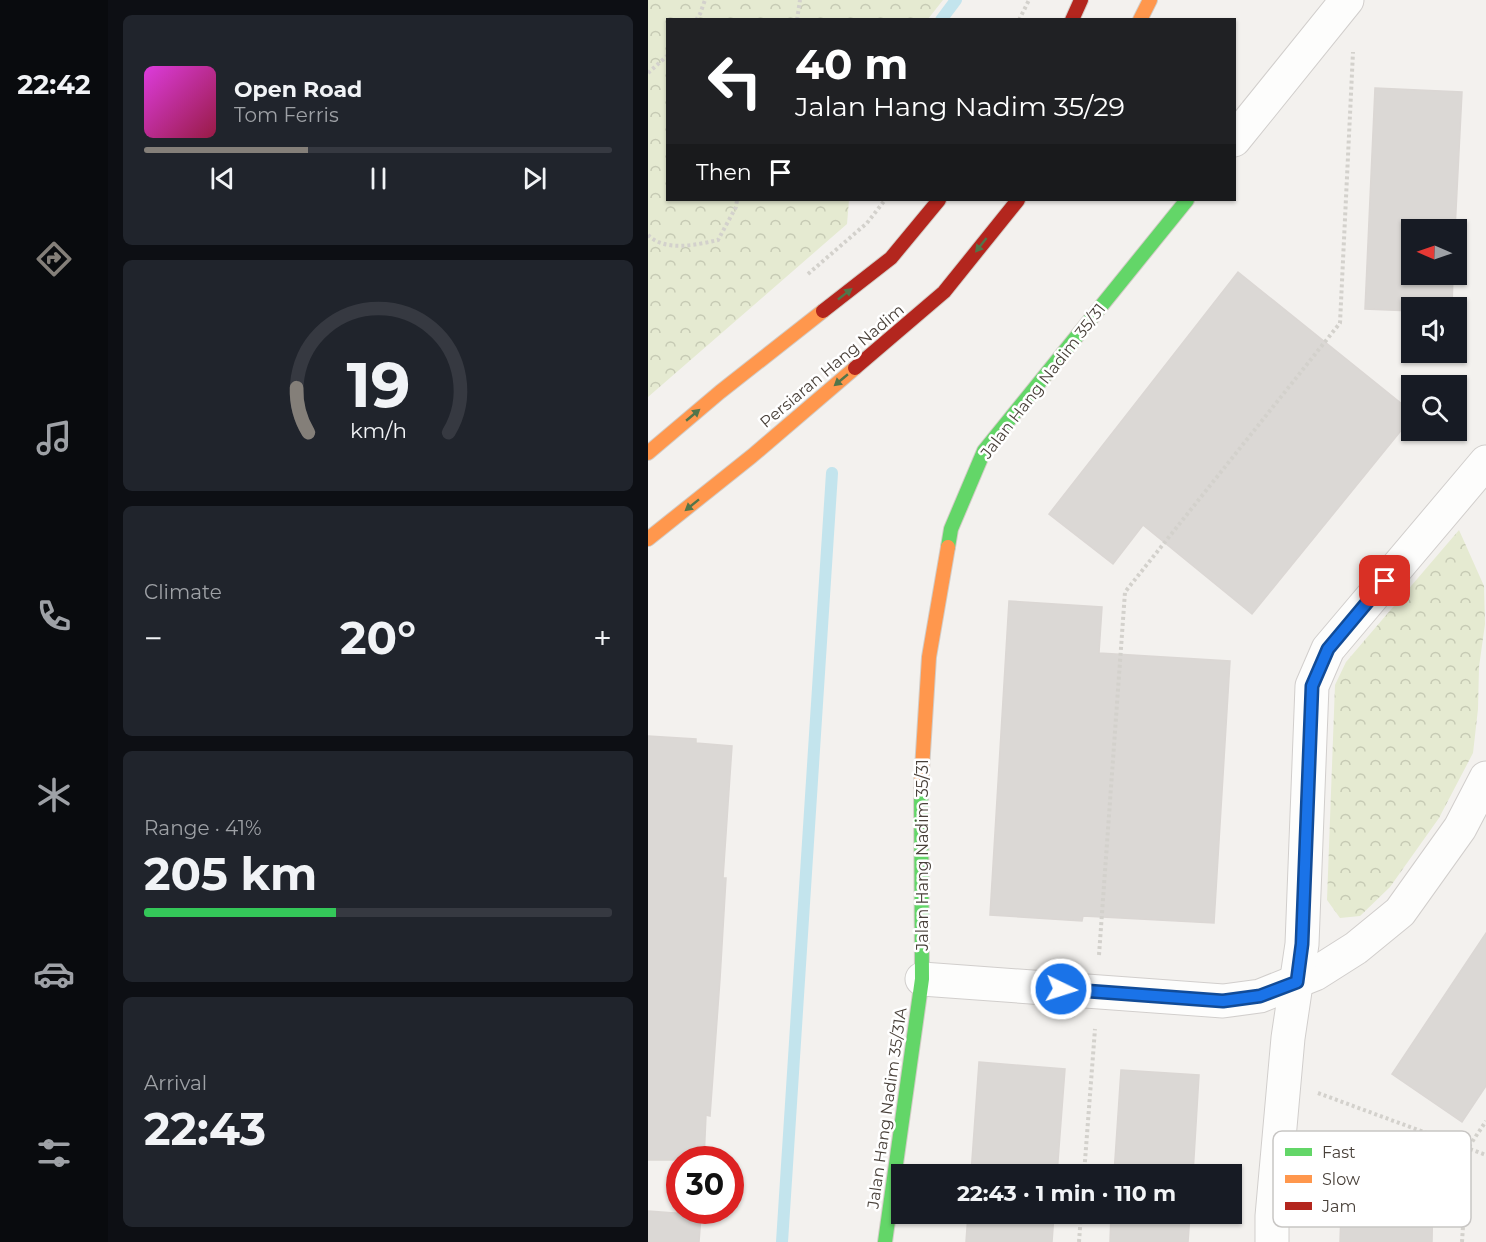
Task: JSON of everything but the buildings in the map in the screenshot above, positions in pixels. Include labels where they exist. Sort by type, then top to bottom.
[{"type":"street","points":[[1073,18],[1081,0]]},
{"type":"street","points":[[1141,18],[1150,0]]},
{"type":"street","points":[[1236,138],[1347,0]]},
{"type":"street","points":[[648,453],[720,392],[891,258],[938,201]]},
{"type":"street","name":"Persiaran Hang Nadim","points":[[648,539],[752,456],[944,292],[1016,201]]},
{"type":"street","name":"Jalan Hang Nadim 35/31","points":[[922,979],[921,773],[923,738],[929,657],[951,529],[984,451],[1186,201]]},
{"type":"street","points":[[1280,1131],[1288,1038],[1302,944],[1312,686],[1328,649],[1486,462]]},
{"type":"street","points":[[922,979],[1223,1001],[1260,996],[1297,982],[1356,948],[1400,912],[1460,828],[1486,778]]},
{"type":"street","name":"Jalan Hang Nadim 35/31A","points":[[885,1242],[922,979]]},
{"type":"street","points":[[1272,1242],[1273,1205]]},
{"type":"path","points":[[697,18],[705,0]]},
{"type":"path","points":[[797,18],[800,0]]},
{"type":"path","points":[[1020,18],[1029,0]]},
{"type":"path","points":[[1099,956],[1125,591],[1340,323],[1353,49]]},
{"type":"path","points":[[648,73],[666,57]]},
{"type":"path","points":[[648,235],[655,241],[689,247],[718,240],[738,201]]},
{"type":"path","points":[[1085,1164],[1095,1027]]},
{"type":"path","points":[[1308,1089],[1422,1131]]},
{"type":"path","points":[[1471,1144],[1486,1122]]},
{"type":"path","points":[[1471,1149],[1486,1155]]},
{"type":"path","points":[[1079,1242],[1080,1224]]},
{"type":"path","points":[[1462,1242],[1463,1227]]},
{"type":"green space","points":[[648,0],[943,0],[929,18],[666,18],[666,201],[849,201],[847,224],[648,397]]},
{"type":"green space","points":[[1459,530],[1484,586],[1485,624],[1479,667],[1478,709],[1473,753],[1439,818],[1390,887],[1360,916],[1340,918],[1327,900],[1335,685],[1346,662]]},
{"type":"waterway","points":[[942,18],[956,0]]},
{"type":"waterway","points":[[782,1242],[832,473]]},
{"type":"traffic: fast","points":[[948,547],[951,529],[984,451],[1186,201]]},
{"type":"traffic: fast","points":[[885,1242],[922,979],[921,785]]},
{"type":"traffic: slow","points":[[1141,18],[1150,0]]},
{"type":"traffic: slow","points":[[648,453],[720,392],[823,311]]},
{"type":"traffic: slow","points":[[648,539],[752,456],[855,368]]},
{"type":"traffic: slow","points":[[921,785],[929,657],[948,547]]},
{"type":"traffic: jam","points":[[1073,18],[1081,0]]},
{"type":"traffic: jam","points":[[823,311],[891,258],[938,201]]},
{"type":"traffic: jam","points":[[855,368],[944,292],[1017,201]]},
{"type":"route","points":[[1061,989],[1223,1001],[1260,996],[1297,982],[1302,944],[1312,686],[1328,649],[1385,581]]}]
